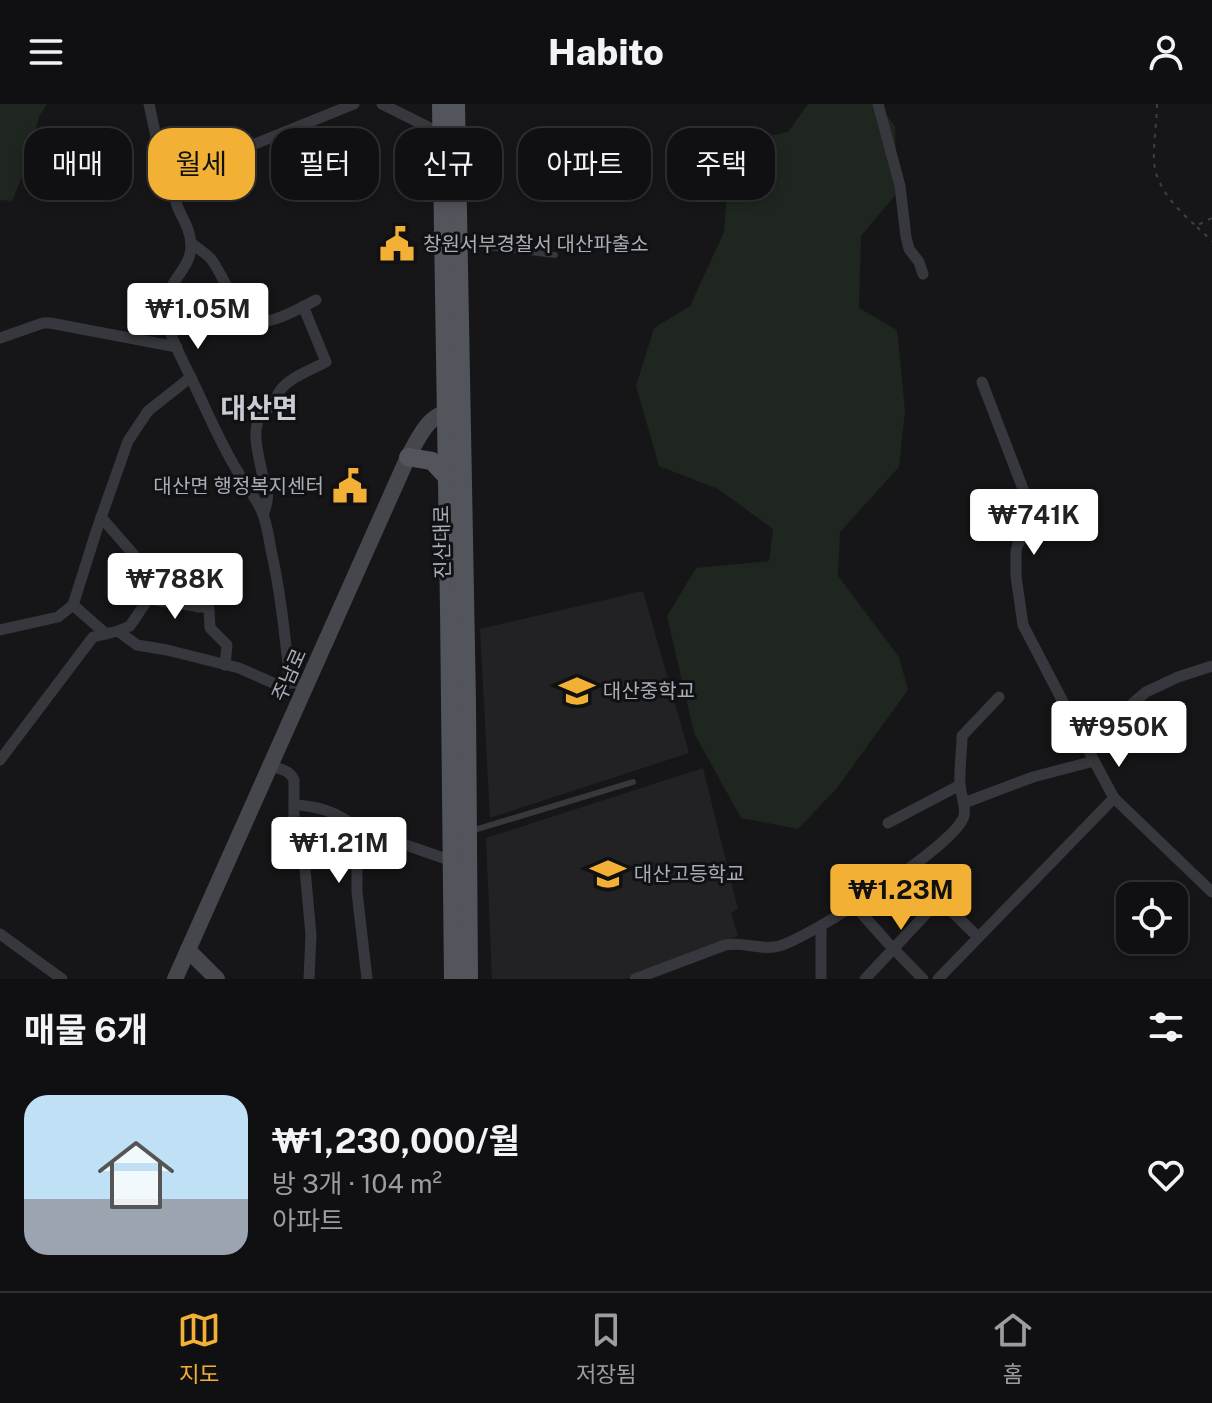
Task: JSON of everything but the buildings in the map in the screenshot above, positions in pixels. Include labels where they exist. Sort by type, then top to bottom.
[{"type":"main road","name":"진산대로","points":[[441,104],[442,128]]},
{"type":"main road","name":"진산대로","points":[[453,979],[452,861],[460,832],[452,244],[456,104]]},
{"type":"main road","name":"진산대로","points":[[448,200],[452,244]]},
{"type":"main road","name":"진산대로","points":[[454,411],[446,476],[469,979]]},
{"type":"main road","points":[[408,457],[432,461],[446,476]]},
{"type":"street","points":[[149,104],[154,128]]},
{"type":"street","points":[[255,144],[354,104]]},
{"type":"street","points":[[382,104],[430,128]]},
{"type":"street","points":[[878,104],[900,186],[909,249],[923,274]]},
{"type":"street","points":[[176,200],[191,243],[187,262],[165,301],[165,313],[177,347],[224,448],[263,515],[281,595],[290,683]]},
{"type":"street","points":[[191,243],[210,257],[241,308],[257,321],[274,320],[316,300]]},
{"type":"street","points":[[263,515],[269,495],[256,439],[261,416],[284,386],[326,362],[303,306]]},
{"type":"street","points":[[0,338],[50,323],[177,347]]},
{"type":"street","points":[[0,630],[58,617],[73,605],[128,441],[148,411],[191,377]]},
{"type":"street","points":[[982,382],[1030,513],[1028,530],[1016,551],[1023,625],[1114,798],[1212,892]]},
{"type":"street","name":"주남로","points":[[175,979],[408,457],[428,423],[435,417],[454,411]]},
{"type":"street","points":[[101,517],[141,563],[203,571],[198,607]]},
{"type":"street","points":[[0,760],[93,637],[130,626],[148,599],[209,608],[210,628],[227,645],[225,665]]},
{"type":"street","points":[[73,605],[112,633],[137,645],[239,668],[273,683],[308,683]]},
{"type":"street","points":[[1085,744],[1146,692],[1212,666]]},
{"type":"street","points":[[635,979],[655,976],[734,943],[768,948],[794,941],[855,906],[912,866],[958,826],[964,815],[960,785],[962,736],[999,697]]},
{"type":"street","points":[[964,803],[1033,777],[1094,761]]},
{"type":"street","points":[[271,766],[286,771],[294,780],[294,826],[304,858],[311,935],[309,979]]},
{"type":"street","points":[[888,823],[960,785]]},
{"type":"street","points":[[938,979],[1114,798]]},
{"type":"street","points":[[294,805],[328,811],[357,828],[452,861]]},
{"type":"street","points":[[357,828],[357,892],[367,979]]},
{"type":"street","points":[[912,866],[978,937]]},
{"type":"street","points":[[865,979],[966,874]]},
{"type":"street","points":[[855,906],[923,979]]},
{"type":"street","points":[[821,926],[821,979]]},
{"type":"street","points":[[0,934],[62,979]]},
{"type":"street","points":[[188,950],[217,979]]},
{"type":"lane","points":[[452,244],[555,255]]},
{"type":"lane","points":[[460,832],[633,782]]},
{"type":"path","points":[[1157,104],[1154,164],[1168,196],[1212,241]]},
{"type":"path","points":[[1196,226],[1212,218]]},
{"type":"shaded area","points":[[0,104],[47,104],[36,128],[24,128],[24,172],[12,201],[0,200]]},
{"type":"shaded area","points":[[808,104],[878,104],[895,126],[897,193],[861,236],[859,308],[897,330],[905,411],[899,467],[840,532],[838,576],[899,657],[908,690],[837,788],[798,829],[741,818],[694,733],[667,616],[696,568],[769,561],[773,529],[718,489],[659,466],[636,386],[654,328],[690,306],[724,232],[726,200],[775,200],[775,135],[788,132]]},
{"type":"shaded area","name":"대산중학교","points":[[643,591],[689,753],[490,818],[480,629]]},
{"type":"shaded area","name":"대산고등학교","points":[[703,768],[738,909],[731,913],[738,936],[625,979],[492,979],[486,838]]},
{"type":"place","name":"창원서부경찰서 대산파출소","points":[[397,244]]},
{"type":"place","name":"대산면 행정복지센터","points":[[350,486]]},
{"type":"place","name":"대산중학교","points":[[577,691]]},
{"type":"place","name":"대산고등학교","points":[[608,874]]},
{"type":"district","name":"대산면","points":[[259,408]]}]
